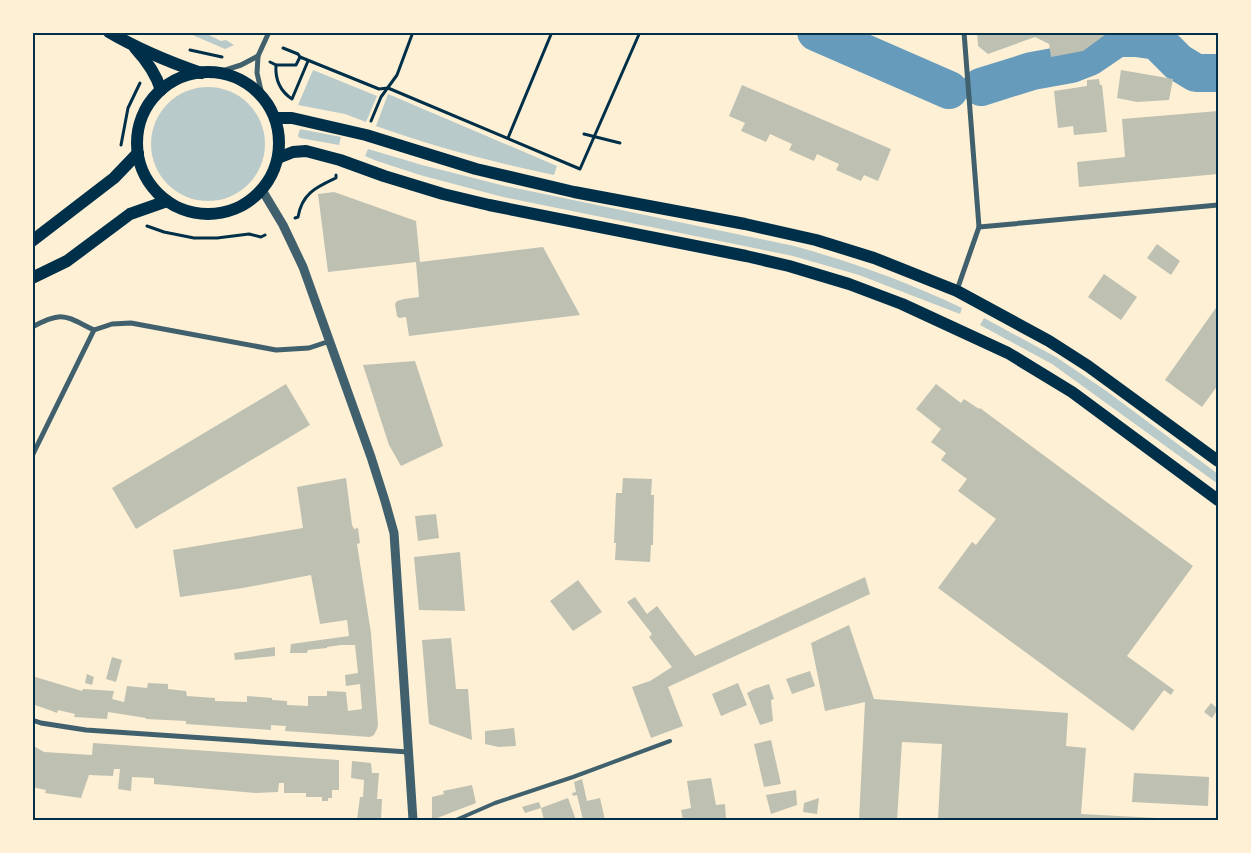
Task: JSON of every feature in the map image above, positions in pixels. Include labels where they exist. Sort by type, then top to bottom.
[{"type":"main road","points":[[109,32],[133,47],[201,73]]},
{"type":"main road","points":[[133,47],[146,60],[156,76],[161,90]]},
{"type":"main road","points":[[201,73],[216,73],[244,82],[263,99],[275,118],[279,138],[278,158],[272,175],[262,190],[246,203],[227,212],[206,214],[185,210],[167,200],[153,187],[143,171],[138,153],[138,139],[142,119],[152,100],[161,90],[180,79],[201,73]]},
{"type":"main road","points":[[275,118],[292,118],[366,135],[476,169],[574,192],[745,224],[816,240],[874,258],[957,291],[1049,341],[1088,366],[1218,461]]},
{"type":"main road","points":[[278,158],[293,152],[306,151],[340,160],[443,194],[489,205],[746,256],[789,266],[849,284],[960,329],[1016,358],[1072,392],[1218,500]]},
{"type":"main road","points":[[32,241],[114,178],[138,153]]},
{"type":"main road","points":[[32,278],[67,260],[130,214],[167,200]]},
{"type":"street","points":[[263,99],[257,73],[258,56],[269,32]]},
{"type":"street","points":[[957,291],[979,227],[964,32]]},
{"type":"street","points":[[216,73],[241,65],[258,56]]},
{"type":"street","points":[[262,190],[283,225],[303,267],[386,501],[394,533],[413,820]]},
{"type":"street","points":[[979,227],[1218,205]]},
{"type":"street","points":[[32,327],[47,318],[63,315],[94,330],[112,324],[131,323],[276,350],[309,348],[330,341]]},
{"type":"street","points":[[32,456],[94,330]]},
{"type":"street","points":[[32,720],[86,730],[408,752]]},
{"type":"lane","points":[[456,820],[495,803],[573,777],[670,741]]},
{"type":"path","points":[[370,124],[382,97],[398,76],[412,32]]},
{"type":"path","points":[[508,138],[552,32]]},
{"type":"path","points":[[282,48],[298,54],[308,61],[379,89],[388,88],[580,169],[640,32]]},
{"type":"path","points":[[182,48],[226,57]]},
{"type":"path","points":[[270,62],[276,65],[296,65],[300,57]]},
{"type":"path","points":[[276,65],[275,76],[283,92],[292,99],[308,61]]},
{"type":"path","points":[[120,150],[128,108],[143,75]]},
{"type":"path","points":[[584,134],[620,143]]},
{"type":"path","points":[[295,218],[298,217],[300,206],[309,194],[324,182],[336,178]]},
{"type":"path","points":[[144,225],[164,232],[194,238],[217,238],[249,234],[261,237],[265,235]]},
{"type":"shaded area","points":[[188,33],[205,33],[221,41],[226,40],[234,45],[225,49]]},
{"type":"shaded area","points":[[313,70],[377,96],[366,122],[345,114],[298,105]]},
{"type":"shaded area","points":[[208,87],[230,91],[248,104],[261,122],[265,144],[261,166],[248,184],[230,197],[208,201],[186,197],[168,184],[155,166],[151,144],[155,122],[168,104],[186,91]]},
{"type":"shaded area","points":[[388,94],[557,166],[554,175],[420,141],[376,126]]},
{"type":"shaded area","points":[[300,129],[341,137],[339,145],[300,138],[298,136]]},
{"type":"shaded area","points":[[368,149],[505,186],[794,246],[880,273],[962,308],[960,314],[859,275],[793,256],[503,197],[420,175],[365,156]]},
{"type":"shaded area","points":[[984,318],[1056,357],[1105,390],[1218,474],[1218,484],[1052,364],[980,325]]},
{"type":"building","points":[[977,32],[1109,32],[1083,51],[1051,57],[1049,44],[1035,37],[988,54],[978,46]]},
{"type":"building","points":[[1121,70],[1173,79],[1169,100],[1137,102],[1117,98]]},
{"type":"building","points":[[1099,79],[1100,85],[1102,85],[1107,132],[1074,135],[1073,126],[1058,128],[1054,91],[1087,86],[1087,80]]},
{"type":"building","points":[[742,85],[891,149],[878,181],[864,175],[861,181],[836,170],[839,164],[817,154],[814,161],[789,150],[792,144],[770,134],[766,142],[741,131],[745,123],[729,116]]},
{"type":"building","points":[[1218,111],[1218,174],[1079,187],[1077,162],[1125,157],[1122,119]]},
{"type":"building","points":[[334,192],[416,221],[420,262],[543,247],[580,315],[409,336],[406,317],[399,318],[397,316],[395,304],[397,301],[419,297],[416,262],[328,272],[318,194]]},
{"type":"building","points":[[1157,244],[1180,261],[1171,275],[1147,258]]},
{"type":"building","points":[[1104,274],[1137,297],[1121,320],[1088,297]]},
{"type":"building","points":[[1218,305],[1218,385],[1202,407],[1165,380]]},
{"type":"building","points":[[415,361],[443,446],[401,466],[389,445],[363,365]]},
{"type":"building","points":[[286,384],[310,425],[136,529],[112,488]]},
{"type":"building","points":[[936,384],[961,403],[964,399],[980,408],[1193,566],[1127,656],[1174,690],[1171,695],[1164,690],[1133,731],[938,588],[972,542],[976,545],[996,519],[958,491],[967,479],[941,460],[946,453],[931,442],[941,429],[916,409]]},
{"type":"building","points":[[346,478],[352,525],[354,529],[358,528],[360,543],[357,544],[371,633],[378,725],[374,735],[370,737],[285,731],[286,726],[271,725],[271,730],[186,724],[186,721],[146,719],[108,712],[107,719],[74,717],[75,714],[58,710],[57,713],[32,704],[32,676],[82,691],[83,689],[114,691],[112,699],[124,702],[127,686],[147,688],[148,683],[168,684],[168,689],[186,691],[187,696],[215,698],[215,701],[247,702],[247,696],[287,701],[287,705],[308,706],[308,696],[327,696],[327,691],[346,692],[348,711],[362,709],[360,684],[346,686],[345,675],[358,673],[355,645],[308,650],[307,653],[290,653],[291,644],[349,636],[347,620],[320,624],[311,575],[243,588],[180,597],[173,550],[303,528],[297,487]]},
{"type":"building","points":[[623,478],[652,479],[651,495],[654,495],[653,545],[651,545],[650,562],[615,560],[616,493],[622,493]]},
{"type":"building","points":[[436,514],[439,538],[418,541],[415,516]]},
{"type":"building","points":[[460,552],[465,611],[419,610],[414,557]]},
{"type":"building","points":[[865,577],[870,594],[668,687],[683,726],[651,738],[632,687],[650,681],[672,667],[649,637],[652,634],[627,602],[635,597],[647,614],[657,606],[695,656]]},
{"type":"building","points":[[578,580],[602,612],[573,631],[550,601]]},
{"type":"building","points":[[849,625],[874,699],[1068,713],[1066,746],[1086,748],[1081,814],[1176,820],[938,820],[942,744],[902,742],[897,820],[859,820],[865,702],[825,711],[811,643]]},
{"type":"building","points":[[451,638],[456,689],[468,689],[472,740],[429,724],[422,640]]},
{"type":"building","points":[[275,647],[275,656],[235,660],[234,653]]},
{"type":"building","points":[[112,657],[122,660],[116,682],[106,679]]},
{"type":"building","points":[[810,671],[815,686],[792,694],[786,679]]},
{"type":"building","points":[[87,674],[94,677],[92,685],[85,683]]},
{"type":"building","points":[[738,683],[747,705],[721,716],[712,694]]},
{"type":"building","points":[[769,684],[774,699],[771,700],[773,721],[760,725],[747,693]]},
{"type":"building","points":[[1211,703],[1218,709],[1212,718],[1204,712]]},
{"type":"building","points":[[514,728],[516,746],[499,747],[485,744],[485,731]]},
{"type":"building","points":[[771,740],[781,784],[764,787],[754,744]]},
{"type":"building","points":[[93,743],[339,760],[339,790],[332,790],[332,798],[328,798],[328,801],[322,801],[322,797],[306,797],[306,793],[284,793],[284,783],[279,783],[278,792],[255,793],[154,784],[154,778],[132,777],[131,791],[118,789],[120,769],[114,769],[113,776],[89,775],[81,798],[45,793],[46,790],[32,787],[32,745],[44,752],[92,755]]},
{"type":"building","points":[[352,761],[371,763],[372,773],[379,773],[377,799],[382,799],[381,820],[357,820],[360,797],[363,797],[364,780],[351,778]]},
{"type":"building","points":[[1134,773],[1209,777],[1208,806],[1132,802]]},
{"type":"building","points":[[711,778],[716,805],[725,804],[726,819],[683,820],[681,810],[691,808],[687,781]]},
{"type":"building","points":[[582,779],[587,801],[600,798],[605,820],[583,820],[577,795],[573,796],[572,793],[576,792],[574,782]]},
{"type":"building","points":[[472,785],[476,803],[432,820],[432,797],[444,794],[443,791]]},
{"type":"building","points":[[796,790],[797,805],[771,814],[766,795]]},
{"type":"building","points":[[568,798],[576,820],[544,820],[541,808]]},
{"type":"building","points":[[819,798],[817,814],[803,812],[804,803]]},
{"type":"building","points":[[539,802],[541,808],[525,813],[522,807]]},
{"type":"waterway","points":[[816,32],[949,90]]},
{"type":"waterway","points":[[981,87],[1032,71],[1071,64],[1089,57],[1117,38],[1157,41],[1178,62],[1196,73],[1218,73]]}]
